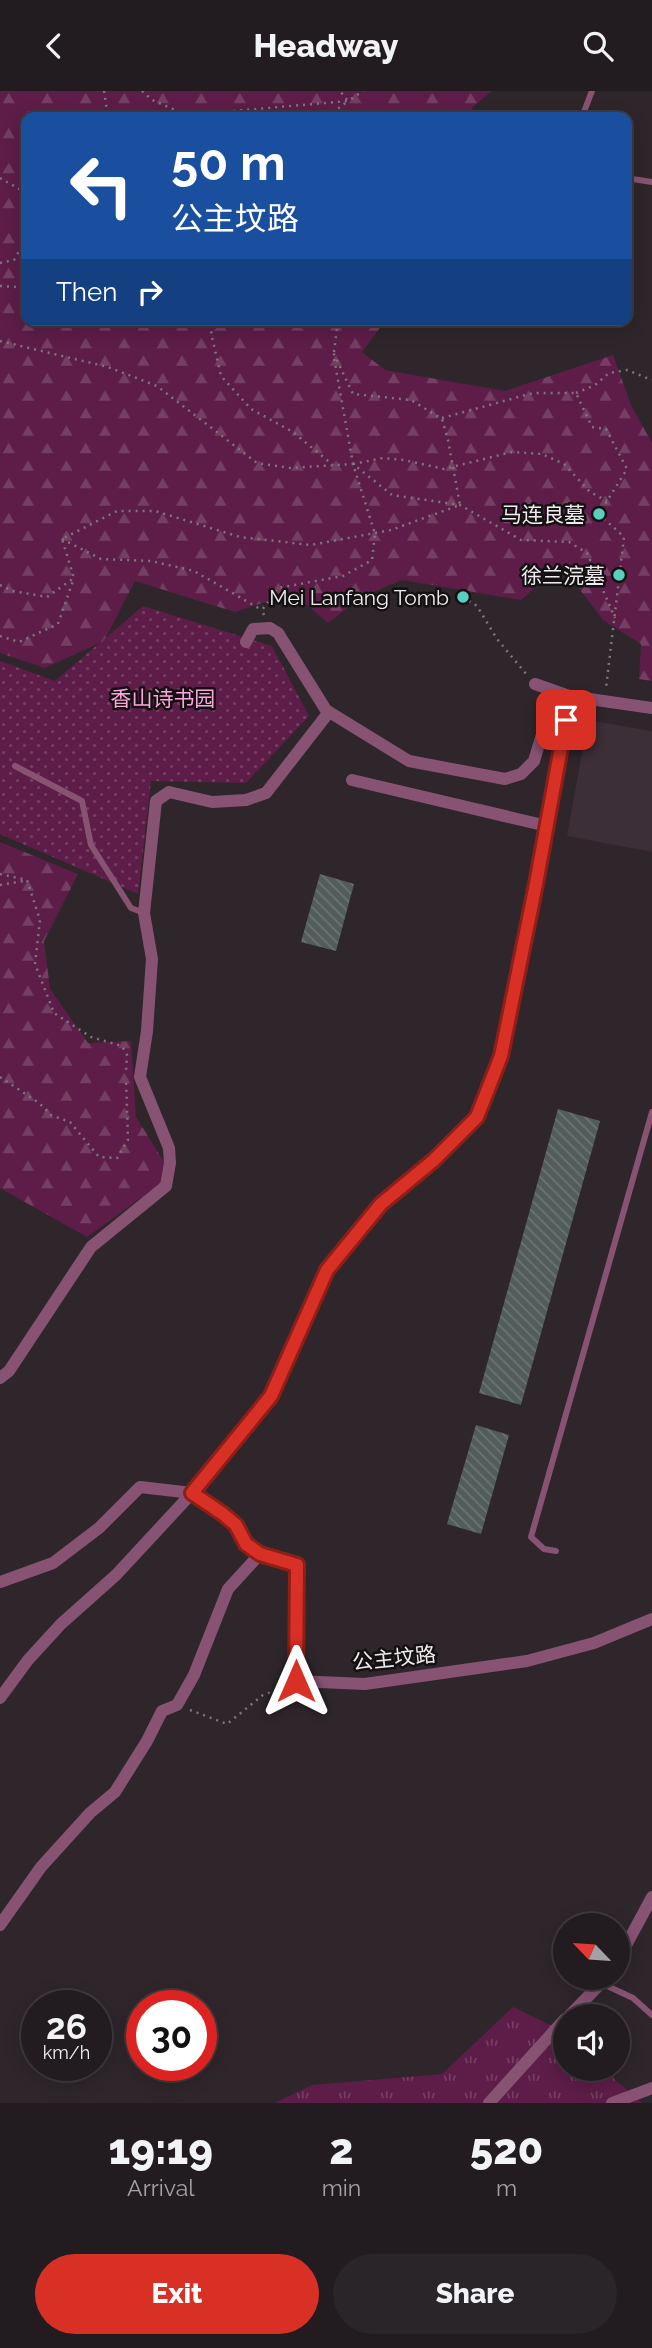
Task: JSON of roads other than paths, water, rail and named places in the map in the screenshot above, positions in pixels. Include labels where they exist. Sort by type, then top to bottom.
[{"type":"street","points":[[246,642],[253,629],[270,628],[278,633],[326,710],[409,761],[505,779],[521,774],[534,761],[555,691]]},
{"type":"street","points":[[535,684],[569,696],[652,708]]},
{"type":"street","points":[[0,1698],[28,1660],[61,1624],[116,1575],[192,1493],[271,1396],[327,1270],[381,1204],[434,1160],[477,1117],[501,1056],[547,826],[569,696]]},
{"type":"street","points":[[0,1378],[9,1371],[91,1247],[166,1187],[170,1163],[169,1148],[140,1077],[148,1031],[152,959],[144,913],[156,801],[169,792],[212,801],[246,800],[266,793],[329,712]]},
{"type":"street","points":[[352,780],[547,826]]},
{"type":"street","points":[[0,1582],[53,1563],[99,1528],[140,1487],[192,1493],[236,1525],[246,1544],[260,1554],[228,1589],[194,1675],[177,1705],[162,1711],[115,1792],[89,1813],[40,1867],[0,1925]]},
{"type":"street","name":"公主坟路","points":[[260,1554],[297,1565],[296,1681],[365,1684],[527,1661],[594,1643],[652,1619]]},
{"type":"street","points":[[630,1938],[652,1897]]},
{"type":"street","points":[[581,2004],[596,1990]]},
{"type":"street","points":[[489,2103],[553,2033]]},
{"type":"street","points":[[612,2103],[652,2088]]},
{"type":"lane","points":[[584,112],[592,91]]},
{"type":"lane","points":[[632,179],[652,182]]},
{"type":"lane","points":[[15,766],[82,801],[91,845],[131,908],[144,913]]},
{"type":"lane","points":[[556,1551],[544,1549],[531,1537],[652,1112]]},
{"type":"lane","points":[[620,1990],[652,2015]]},
{"type":"place","name":"马连良墓","points":[[599,514]]},
{"type":"place","name":"徐兰浣墓","points":[[619,575]]},
{"type":"place","name":"Mei Lanfang Tomb","points":[[463,597]]},
{"type":"park label","name":"香山诗书园","points":[[163,698]]}]
